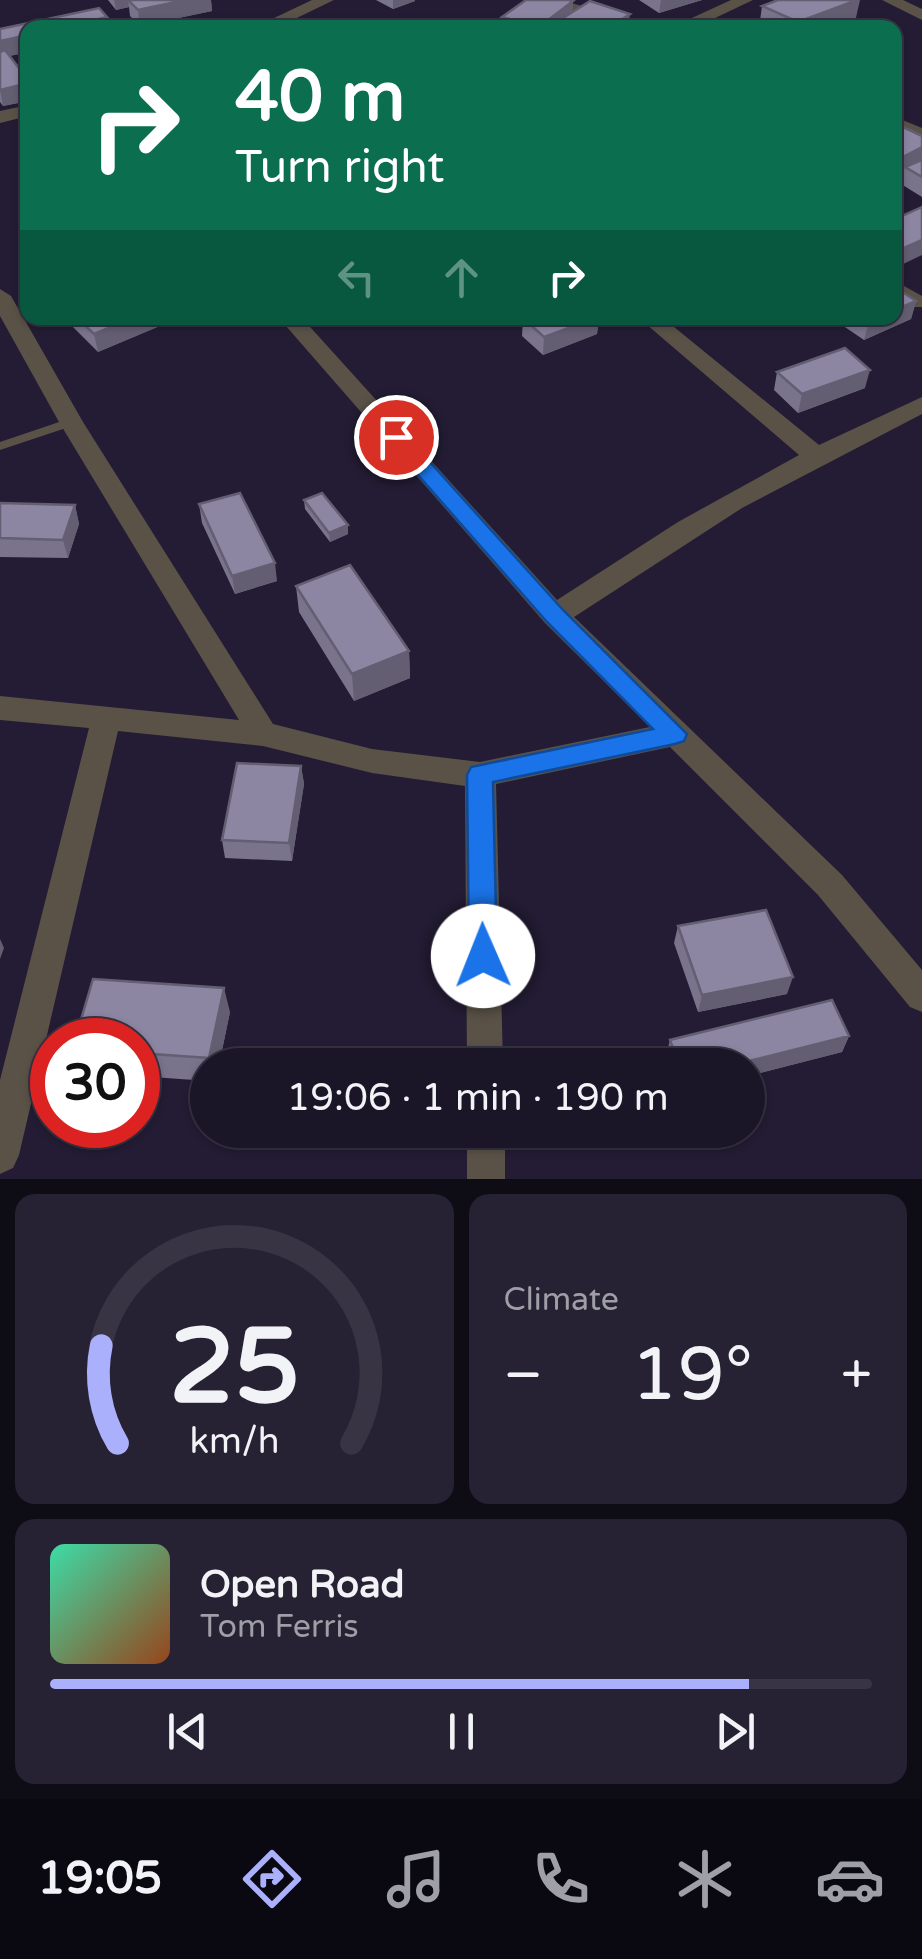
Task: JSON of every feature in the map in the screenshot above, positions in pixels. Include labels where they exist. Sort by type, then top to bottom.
[{"type":"street","points":[[280,20],[326,0]]},
{"type":"street","points":[[540,0],[622,20]]},
{"type":"street","points":[[697,20],[745,0]]},
{"type":"street","points":[[890,0],[922,14]]},
{"type":"street","points":[[902,292],[917,302]]},
{"type":"street","points":[[8,298],[20,322]]},
{"type":"street","points":[[22,325],[70,422],[263,734]]},
{"type":"street","points":[[296,325],[555,616],[830,884],[922,996]]},
{"type":"street","points":[[658,325],[814,454]]},
{"type":"street","points":[[555,616],[613,574],[814,454],[922,406]]},
{"type":"street","points":[[0,708],[263,734],[372,761],[480,775],[675,734]]},
{"type":"street","points":[[0,1155],[106,720]]},
{"type":"street","points":[[480,775],[485,1048]]},
{"type":"street","points":[[486,1148],[486,1179]]},
{"type":"lane","points":[[0,446],[70,422]]},
{"type":"building","points":[[128,0],[185,0],[138,10]]},
{"type":"building","points":[[526,0],[573,1],[548,20],[502,17]]},
{"type":"building","points":[[778,0],[857,0],[803,20],[794,20],[762,6]]},
{"type":"building","points":[[590,1],[630,14],[621,20],[560,20]]},
{"type":"building","points":[[99,8],[107,17],[94,20],[42,20]]},
{"type":"building","points":[[20,25],[20,37],[0,41],[0,29]]},
{"type":"building","points":[[5,50],[20,70],[20,85],[0,90],[0,52]]},
{"type":"building","points":[[902,126],[922,136],[922,147],[902,157]]},
{"type":"building","points":[[922,160],[922,177],[905,167]]},
{"type":"building","points":[[922,207],[922,240],[904,248],[902,247],[902,216]]},
{"type":"building","points":[[902,292],[916,301],[902,307]]},
{"type":"building","points":[[84,325],[116,325],[94,334]]},
{"type":"building","points":[[531,325],[577,325],[544,337]]},
{"type":"building","points":[[845,348],[870,370],[802,394],[777,372]]},
{"type":"building","points":[[240,493],[275,563],[232,576],[199,504]]},
{"type":"building","points":[[322,493],[348,525],[329,533],[304,500]]},
{"type":"building","points":[[0,503],[75,505],[63,540],[0,538]]},
{"type":"building","points":[[350,565],[409,651],[352,674],[296,586]]},
{"type":"building","points":[[237,763],[301,766],[289,843],[222,840]]},
{"type":"building","points":[[766,910],[793,977],[702,995],[678,926]]},
{"type":"building","points":[[93,979],[224,988],[211,1048],[190,1048],[190,1057],[160,1055],[160,1018],[81,1018]]},
{"type":"building","points":[[832,1000],[849,1036],[765,1057],[765,1048],[673,1048],[670,1040]]},
{"type":"route","points":[[396,437],[555,616],[675,734],[480,775],[483,956]]}]
